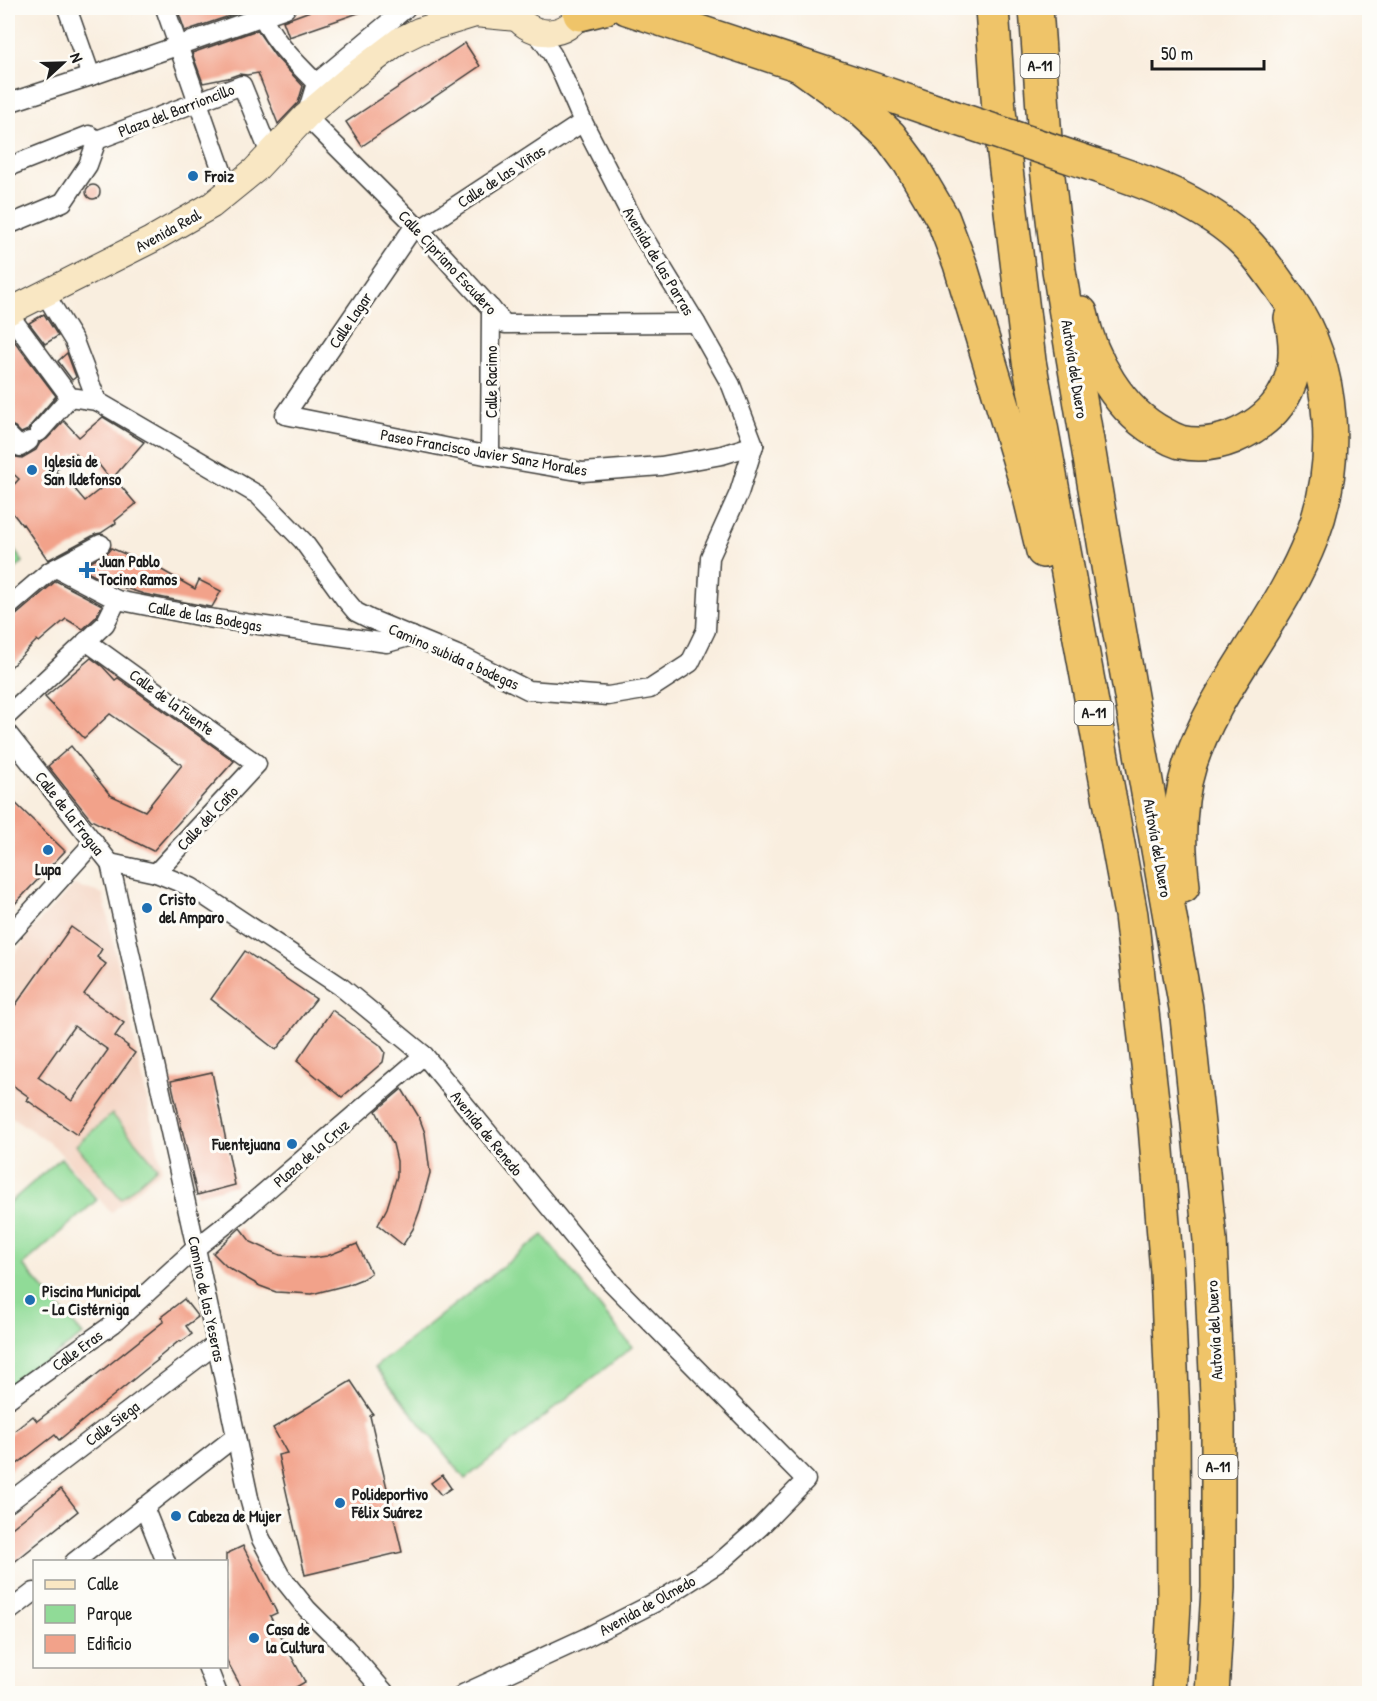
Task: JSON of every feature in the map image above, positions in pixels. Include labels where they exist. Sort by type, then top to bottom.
[{"type":"highway","points":[[637,10],[705,8]]},
{"type":"highway","name":"A-11","points":[[992,8],[1000,122],[1029,361],[1131,915],[1155,1126],[1167,1272],[1173,1417],[1174,1604],[1169,1694]]},
{"type":"highway","name":"Autovía del Duero","points":[[1036,8],[1047,168],[1059,270],[1090,462],[1186,1008],[1210,1240],[1218,1417],[1218,1588],[1212,1694]]},
{"type":"highway","points":[[1048,8],[1056,116],[1075,284],[1084,327],[1102,371],[1125,406],[1161,433],[1178,441],[1201,444],[1221,442],[1263,421],[1287,389],[1297,352],[1291,316],[1279,285]]},
{"type":"highway","points":[[637,10],[1155,187],[1204,210],[1245,242],[1267,267],[1296,309],[1318,357],[1328,397],[1329,471],[1322,509],[1312,540],[1290,582],[1206,724],[1190,766],[1182,804],[1180,857],[1214,1133],[1210,1240]]},
{"type":"highway","points":[[801,66],[861,109],[890,136],[910,163],[943,219],[960,264],[1028,489],[1063,637],[1118,913],[1140,1096],[1167,1272]]},
{"type":"street","points":[[67,8],[91,76]]},
{"type":"street","points":[[165,8],[229,191]]},
{"type":"street","points":[[9,98],[91,76],[178,46],[261,12],[286,8]]},
{"type":"street","points":[[306,116],[316,83],[384,15],[406,8]]},
{"type":"street","points":[[479,11],[520,18],[544,33],[556,32],[583,14]]},
{"type":"street","name":"Avenida Real","points":[[8,312],[151,240],[212,205],[255,170],[306,116],[349,79],[399,41],[419,31],[479,11]]},
{"type":"street","points":[[261,12],[279,45],[316,83]]},
{"type":"street","name":"Avenida de las Parras","points":[[563,76],[563,46],[583,14]]},
{"type":"street","name":"Avenida de las Parras","points":[[520,18],[542,40],[552,54],[583,122],[636,223],[696,322],[730,385],[754,445]]},
{"type":"street","name":"Plaza del Barrioncillo","points":[[8,225],[63,202],[88,165],[97,140],[242,85],[270,154]]},
{"type":"street","name":"Calle Cipriano Escudero","points":[[306,116],[417,228],[505,324],[696,322]]},
{"type":"street","name":"Calle de las Viñas","points":[[417,228],[583,122]]},
{"type":"street","points":[[8,167],[89,135],[97,140]]},
{"type":"street","name":"Calle Lagar","points":[[285,415],[417,228]]},
{"type":"street","points":[[8,312],[70,398],[97,401],[74,341],[45,294]]},
{"type":"street","name":"Calle Racimo","points":[[490,456],[491,308]]},
{"type":"street","points":[[8,435],[20,447],[34,436],[70,398]]},
{"type":"street","name":"Camino subida a bodegas","points":[[97,401],[258,495],[303,541],[356,612],[465,658],[528,690],[608,696],[651,689],[690,663],[706,630],[710,557],[739,493],[754,445]]},
{"type":"street","name":"Paseo Francisco Javier Sanz Morales","points":[[285,415],[583,472],[661,466],[722,455],[754,445]]},
{"type":"street","points":[[8,608],[50,571],[101,544]]},
{"type":"street","name":"Calle de las Bodegas","points":[[56,568],[117,600],[208,618],[387,643],[412,636]]},
{"type":"street","points":[[8,715],[105,624],[117,600]]},
{"type":"street","name":"Calle de la Fuente","points":[[86,641],[257,764]]},
{"type":"street","name":"Calle de la Fragua","points":[[8,734],[110,863]]},
{"type":"street","name":"Calle del Caño","points":[[156,873],[257,764]]},
{"type":"street","points":[[8,937],[94,842]]},
{"type":"street","name":"Avenida de Renedo","points":[[110,863],[156,873],[191,887],[340,986],[424,1055],[611,1282],[806,1480]]},
{"type":"street","name":"Camino de las Yeseras","points":[[110,863],[249,1498],[260,1537],[279,1575],[307,1609],[345,1647],[386,1694]]},
{"type":"street","name":"Plaza de la Cruz","points":[[196,1248],[238,1215],[424,1055]]},
{"type":"street","name":"Calle Eras","points":[[8,1399],[113,1324],[196,1248]]},
{"type":"street","name":"Calle Siega","points":[[8,1503],[216,1344]]},
{"type":"street","points":[[77,1560],[236,1436]]},
{"type":"street","name":"Avenida de Olmedo","points":[[463,1694],[585,1638],[664,1598],[719,1563],[760,1527],[806,1480]]},
{"type":"street","points":[[144,1507],[165,1560]]},
{"type":"street","points":[[8,1612],[33,1593]]},
{"type":"street","points":[[208,1668],[217,1693]]},
{"type":"shaded area","points":[[74,885],[103,894],[162,1169],[111,1213],[55,1147],[8,1114],[8,963],[33,928]]},
{"type":"green space","points":[[8,542],[23,562],[9,575],[8,573]]},
{"type":"green space","points":[[112,1114],[157,1167],[121,1199],[76,1145]]},
{"type":"green space","points":[[61,1158],[97,1200],[23,1265],[83,1335],[8,1388],[8,1204]]},
{"type":"green space","points":[[543,1235],[632,1347],[465,1479],[375,1367]]},
{"type":"building","points":[[177,8],[247,8],[247,10],[185,31]]},
{"type":"building","points":[[318,8],[370,9],[289,37],[283,21]]},
{"type":"building","points":[[257,30],[275,56],[303,86],[298,103],[278,124],[258,73],[239,74],[203,83],[192,53]]},
{"type":"building","points":[[465,43],[480,66],[362,146],[346,122]]},
{"type":"building","points":[[93,185],[98,187],[100,192],[98,197],[93,199],[88,197],[86,192],[88,187]]},
{"type":"building","points":[[44,314],[58,336],[45,344],[29,323]]},
{"type":"building","points":[[9,334],[56,396],[28,430],[21,433],[8,424]]},
{"type":"building","points":[[67,353],[76,377],[72,380],[58,361]]},
{"type":"building","points":[[103,417],[144,442],[111,480],[93,457],[85,464],[75,453],[55,471],[85,501],[114,478],[136,504],[115,521],[116,523],[101,533],[48,560],[8,507],[8,491],[19,479],[8,469],[8,450],[16,457],[22,458],[36,450],[40,443],[64,421],[79,437]]},
{"type":"building","points":[[111,548],[160,569],[195,589],[199,580],[221,591],[210,607],[144,594],[106,582],[80,568],[106,554]]},
{"type":"building","points":[[56,581],[102,605],[96,617],[83,629],[66,619],[39,642],[37,640],[8,670],[8,618],[15,616]]},
{"type":"building","points":[[91,658],[115,680],[118,678],[234,761],[153,851],[91,820],[48,766],[71,746],[110,795],[145,811],[182,765],[110,714],[84,738],[45,697]]},
{"type":"building","points":[[8,796],[65,851],[8,911]]},
{"type":"building","points":[[71,927],[102,949],[97,957],[106,964],[84,994],[124,1023],[115,1036],[135,1053],[77,1135],[27,1100],[29,1097],[8,1082],[8,1005],[14,1007]],"holes":[[[74,1026],[108,1050],[72,1101],[38,1077]]]},
{"type":"building","points":[[245,951],[316,999],[276,1050],[211,999]]},
{"type":"building","points":[[332,1010],[380,1045],[385,1052],[383,1062],[342,1097],[297,1061]]},
{"type":"building","points":[[212,1072],[235,1185],[197,1195],[171,1081]]},
{"type":"building","points":[[402,1089],[419,1117],[425,1133],[430,1173],[413,1229],[403,1245],[378,1225],[387,1208],[397,1176],[397,1161],[393,1144],[376,1111]]},
{"type":"building","points":[[240,1228],[251,1242],[280,1255],[313,1258],[327,1256],[357,1244],[371,1273],[347,1285],[312,1294],[276,1292],[260,1286],[227,1267],[213,1253]]},
{"type":"building","points":[[184,1299],[198,1317],[186,1326],[192,1334],[181,1342],[179,1341],[59,1440],[55,1435],[8,1471],[8,1436],[33,1416],[37,1421],[67,1398],[164,1321],[161,1317]]},
{"type":"building","name":"Polideportivo Félix Suárez","points":[[351,1381],[373,1414],[370,1416],[402,1552],[305,1575],[278,1455],[287,1453],[273,1428]]},
{"type":"building","points":[[442,1475],[451,1488],[441,1495],[431,1483]]},
{"type":"building","points":[[61,1489],[78,1511],[8,1567],[8,1531]]},
{"type":"building","name":"Casa de la Cultura","points":[[243,1546],[277,1613],[270,1616],[305,1682],[284,1694],[245,1694],[228,1663],[228,1560],[226,1560],[226,1554]]},
{"type":"place","name":"Froiz","points":[[193,176]]},
{"type":"place","name":"Iglesia de San Ildefonso","points":[[32,470]]},
{"type":"place","name":"Juan Pablo Tocino Ramos","points":[[87,570]]},
{"type":"place","name":"Lupa","points":[[48,850]]},
{"type":"place","name":"Cristo del Amparo","points":[[147,908]]},
{"type":"place","name":"Fuentejuana","points":[[292,1144]]},
{"type":"place","name":"Piscina Municipal - La Cistérniga","points":[[30,1300]]},
{"type":"place","name":"Polideportivo Félix Suárez","points":[[340,1503]]},
{"type":"place","name":"Cabeza de Mujer","points":[[176,1516]]},
{"type":"place","name":"Casa de la Cultura","points":[[254,1638]]}]
